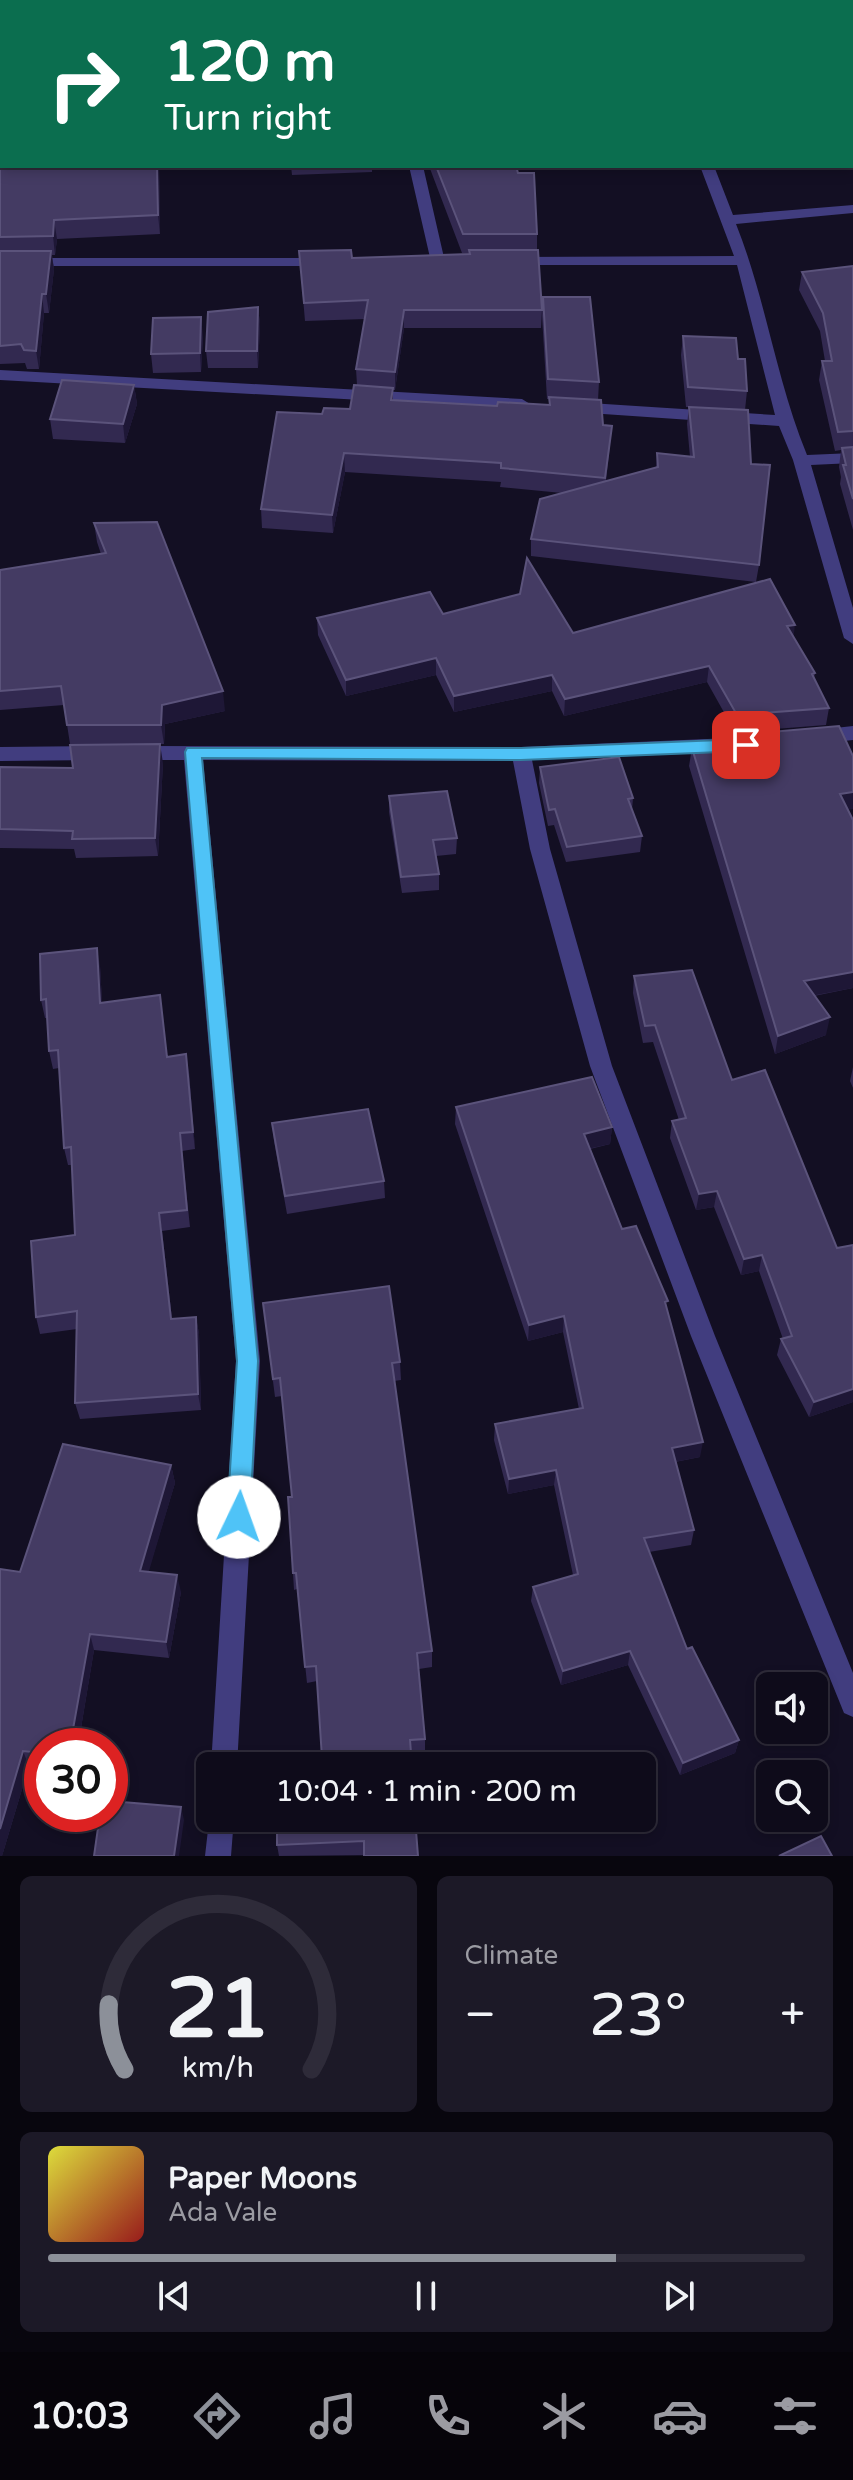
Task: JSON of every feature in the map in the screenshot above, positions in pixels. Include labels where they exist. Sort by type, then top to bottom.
[{"type":"street","points":[[416,168],[438,262]]},
{"type":"street","points":[[708,168],[743,260],[785,421],[801,460],[853,638]]},
{"type":"street","points":[[728,220],[853,209]]},
{"type":"street","points":[[499,261],[743,260]]},
{"type":"street","points":[[0,262],[344,262]]},
{"type":"street","points":[[0,375],[785,421]]},
{"type":"street","points":[[801,460],[853,458]]},
{"type":"street","points":[[792,740],[853,733]]},
{"type":"street","points":[[0,754],[521,754],[746,745]]},
{"type":"street","points":[[193,752],[248,1361],[225,1752]]},
{"type":"street","points":[[521,754],[540,849],[601,1066],[703,1336],[853,1704]]},
{"type":"street","points":[[218,1856],[220,1832]]},
{"type":"building","points":[[0,168],[157,168],[158,215],[54,220],[53,236],[0,237]]},
{"type":"building","points":[[437,168],[517,168],[518,173],[534,173],[537,234],[463,234]]},
{"type":"building","points":[[351,250],[352,258],[470,254],[469,250],[538,250],[542,310],[404,310],[395,372],[356,369],[368,300],[304,303],[299,251]]},
{"type":"building","points":[[0,251],[51,251],[46,294],[42,294],[36,351],[24,350],[21,344],[0,346]]},
{"type":"building","points":[[853,266],[853,431],[838,432],[822,361],[832,361],[823,313],[802,272]]},
{"type":"building","points":[[543,297],[590,297],[599,382],[548,379]]},
{"type":"building","points":[[258,307],[257,351],[206,351],[208,312]]},
{"type":"building","points":[[201,317],[200,353],[151,354],[153,318]]},
{"type":"building","points":[[683,336],[736,338],[738,359],[745,359],[747,391],[688,387]]},
{"type":"building","points":[[62,380],[134,385],[123,424],[50,419]]},
{"type":"building","points":[[354,385],[393,388],[391,400],[497,406],[498,402],[550,405],[549,397],[601,400],[603,425],[612,426],[605,478],[501,468],[501,463],[344,453],[332,515],[261,509],[277,412],[322,414],[324,408],[350,409]]},
{"type":"building","points":[[689,407],[748,410],[751,464],[770,465],[759,565],[531,539],[540,499],[658,467],[657,453],[694,457]]},
{"type":"building","points":[[853,447],[853,499],[843,465],[846,465],[842,448]]},
{"type":"building","points":[[157,522],[223,691],[162,705],[161,725],[67,725],[61,686],[0,691],[0,570],[106,553],[94,523]]},
{"type":"building","points":[[527,558],[573,633],[770,579],[795,625],[787,626],[815,673],[812,674],[829,708],[737,715],[709,666],[565,699],[552,675],[454,696],[436,658],[346,680],[317,618],[430,592],[443,614],[520,594]]},
{"type":"building","points":[[839,726],[853,756],[853,792],[840,794],[853,820],[853,972],[804,981],[830,1017],[778,1036],[692,748],[753,741],[749,734]]},
{"type":"building","points":[[160,744],[155,838],[72,839],[73,831],[0,829],[0,767],[73,768],[70,745]]},
{"type":"building","points":[[619,757],[633,798],[628,799],[642,836],[567,847],[555,809],[549,810],[540,767]]},
{"type":"building","points":[[447,791],[457,838],[433,840],[439,874],[401,877],[389,796]]},
{"type":"building","points":[[97,948],[100,1003],[160,995],[167,1057],[186,1054],[193,1132],[180,1133],[187,1210],[159,1213],[171,1319],[196,1317],[198,1394],[75,1403],[77,1311],[36,1317],[31,1241],[75,1235],[71,1147],[64,1148],[58,1050],[49,1051],[46,999],[41,1000],[40,954]]},
{"type":"building","points":[[692,970],[732,1080],[765,1070],[837,1248],[853,1245],[853,1389],[814,1402],[781,1339],[792,1336],[762,1255],[744,1259],[717,1191],[699,1194],[672,1121],[686,1118],[655,1025],[645,1026],[634,976]]},
{"type":"building","points":[[592,1077],[612,1127],[584,1134],[622,1229],[636,1226],[668,1301],[665,1302],[703,1442],[672,1448],[694,1530],[644,1538],[687,1649],[692,1647],[739,1740],[683,1763],[630,1651],[563,1671],[533,1587],[578,1574],[556,1470],[509,1479],[495,1424],[583,1408],[564,1316],[529,1325],[456,1107]]},
{"type":"building","points":[[368,1109],[384,1181],[285,1196],[272,1123]]},
{"type":"building","points":[[389,1286],[400,1362],[392,1363],[432,1651],[417,1653],[425,1739],[410,1740],[411,1752],[322,1752],[316,1666],[305,1667],[296,1573],[293,1573],[288,1497],[292,1497],[280,1378],[273,1379],[263,1303]]},
{"type":"building","points":[[63,1444],[171,1465],[140,1571],[177,1575],[166,1642],[90,1634],[73,1728],[24,1728],[24,1751],[0,1829],[0,1569],[20,1572]]},
{"type":"building","points":[[128,1803],[181,1807],[174,1856],[94,1856],[97,1832],[128,1832]]},
{"type":"building","points":[[277,1832],[416,1832],[418,1856],[364,1856],[364,1841],[277,1845]]},
{"type":"building","points":[[821,1836],[832,1856],[779,1856]]},
{"type":"route","points":[[239,1517],[248,1361],[193,752],[521,754],[746,745]]}]
